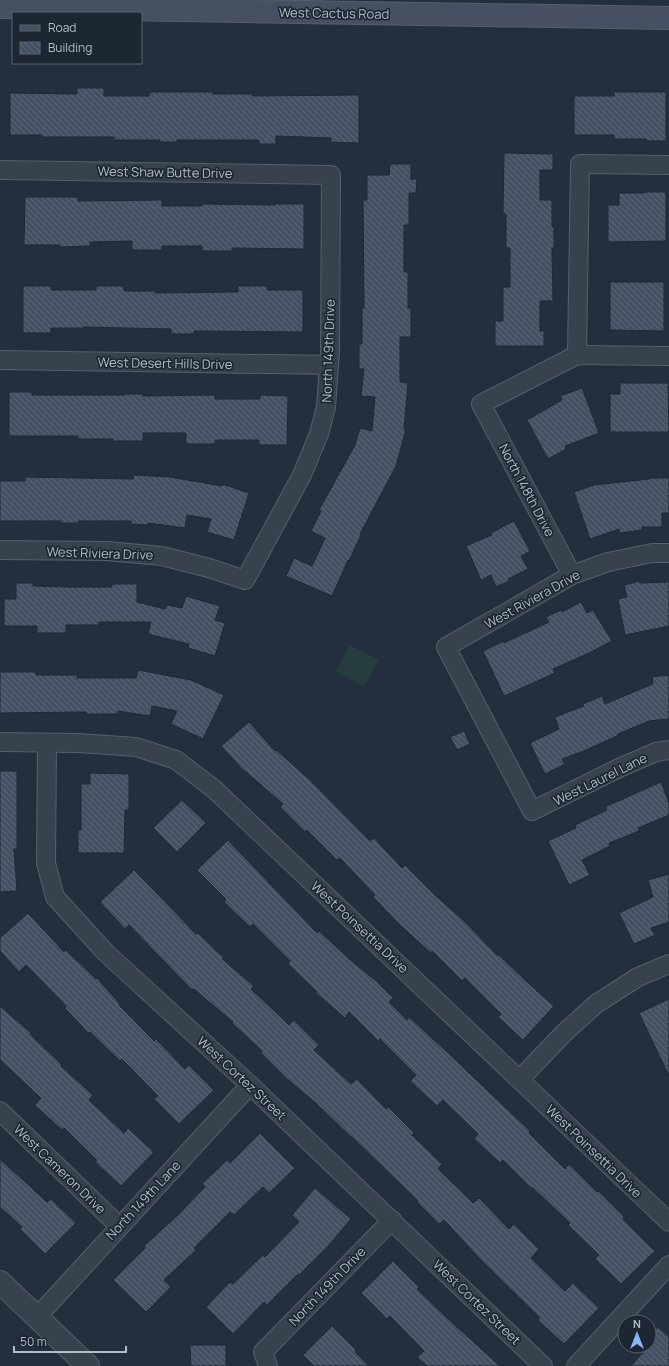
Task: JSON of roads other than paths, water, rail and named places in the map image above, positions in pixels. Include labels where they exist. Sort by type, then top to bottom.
[{"type":"main road","name":"West Cactus Road","points":[[0,8],[406,7],[669,18]]},
{"type":"street","points":[[669,165],[580,164],[577,355],[669,356]]},
{"type":"street","name":"West Shaw Butte Drive","points":[[0,170],[331,175]]},
{"type":"street","name":"North 149th Drive","points":[[245,580],[302,475],[316,441],[326,408],[329,365],[331,175]]},
{"type":"street","name":"North 148th Drive","points":[[572,575],[481,404],[577,355]]},
{"type":"street","name":"West Desert Hills Drive","points":[[0,360],[329,365]]},
{"type":"street","name":"West Riviera Drive","points":[[0,550],[107,551],[162,556],[209,568],[245,580]]},
{"type":"street","name":"West Riviera Drive","points":[[532,812],[446,647],[572,575],[608,562],[652,553],[669,553]]},
{"type":"street","name":"West Poinsettia Drive","points":[[0,742],[136,747],[176,760],[214,789],[669,1222]]},
{"type":"street","name":"West Cortez Street","points":[[47,743],[46,863],[56,897],[106,953],[250,1084],[543,1366]]},
{"type":"street","name":"West Laurel Lane","points":[[532,812],[625,765],[656,752],[669,750]]},
{"type":"street","points":[[520,1079],[564,1033],[596,1004],[638,977],[669,964]]},
{"type":"street","name":"North 149th Lane","points":[[37,1317],[250,1084]]},
{"type":"street","name":"West Cameron Drive","points":[[0,1112],[119,1226]]},
{"type":"street","name":"North 149th Drive","points":[[265,1359],[392,1220]]},
{"type":"street","points":[[576,1366],[669,1265]]},
{"type":"street","points":[[0,1282],[88,1366]]}]
